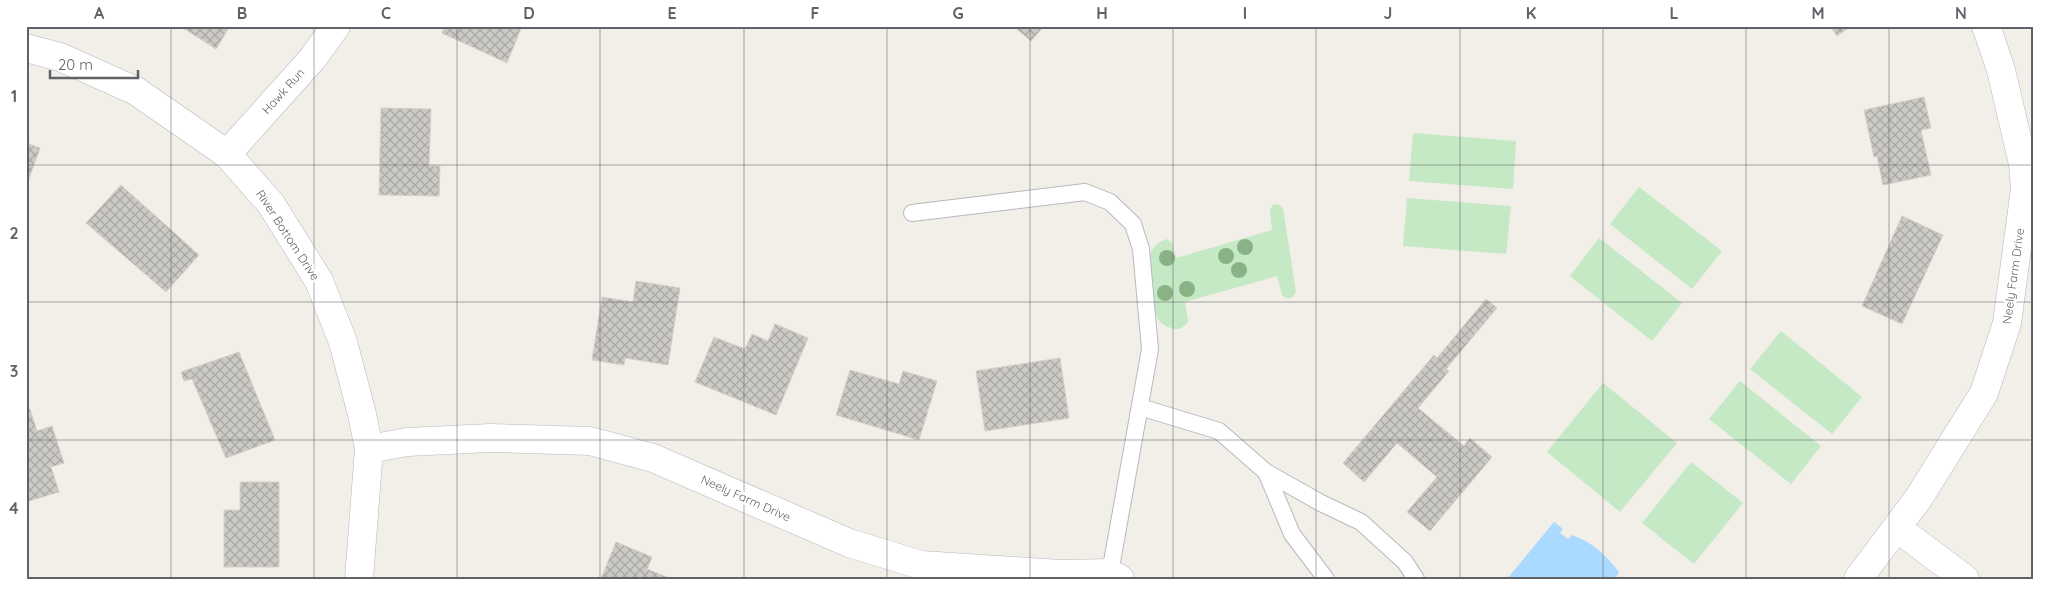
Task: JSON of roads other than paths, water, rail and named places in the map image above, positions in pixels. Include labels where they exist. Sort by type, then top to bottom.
[{"type":"street","name":"Hawk Run","points":[[227,154],[313,58],[336,26]]},
{"type":"street","name":"Neely Farm Drive","points":[[1858,579],[1918,499],[1984,393],[2008,323],[2025,188],[2023,164],[2001,70],[1986,26]]},
{"type":"street","name":"River Bottom Drive","points":[[26,48],[60,57],[136,90],[227,154],[271,204],[319,281],[343,342],[362,414],[369,449],[359,579]]},
{"type":"street","name":"Neely Farm Drive","points":[[369,449],[406,442],[490,438],[590,440],[653,458],[849,543],[920,565],[1115,576]]},
{"type":"street","points":[[1897,528],[1965,579]]},
{"type":"lane","points":[[912,213],[1085,192],[1110,202],[1134,224],[1142,249],[1150,349],[1115,576]]},
{"type":"lane","points":[[1140,408],[1219,431],[1266,472],[1321,503],[1361,522],[1404,562],[1416,579]]},
{"type":"lane","points":[[1266,472],[1292,534],[1326,579]]},
{"type":"water","points":[[1554,522],[1563,529],[1560,533],[1568,539],[1572,535],[1579,538],[1592,545],[1604,555],[1619,572],[1615,579],[1507,579]]}]
